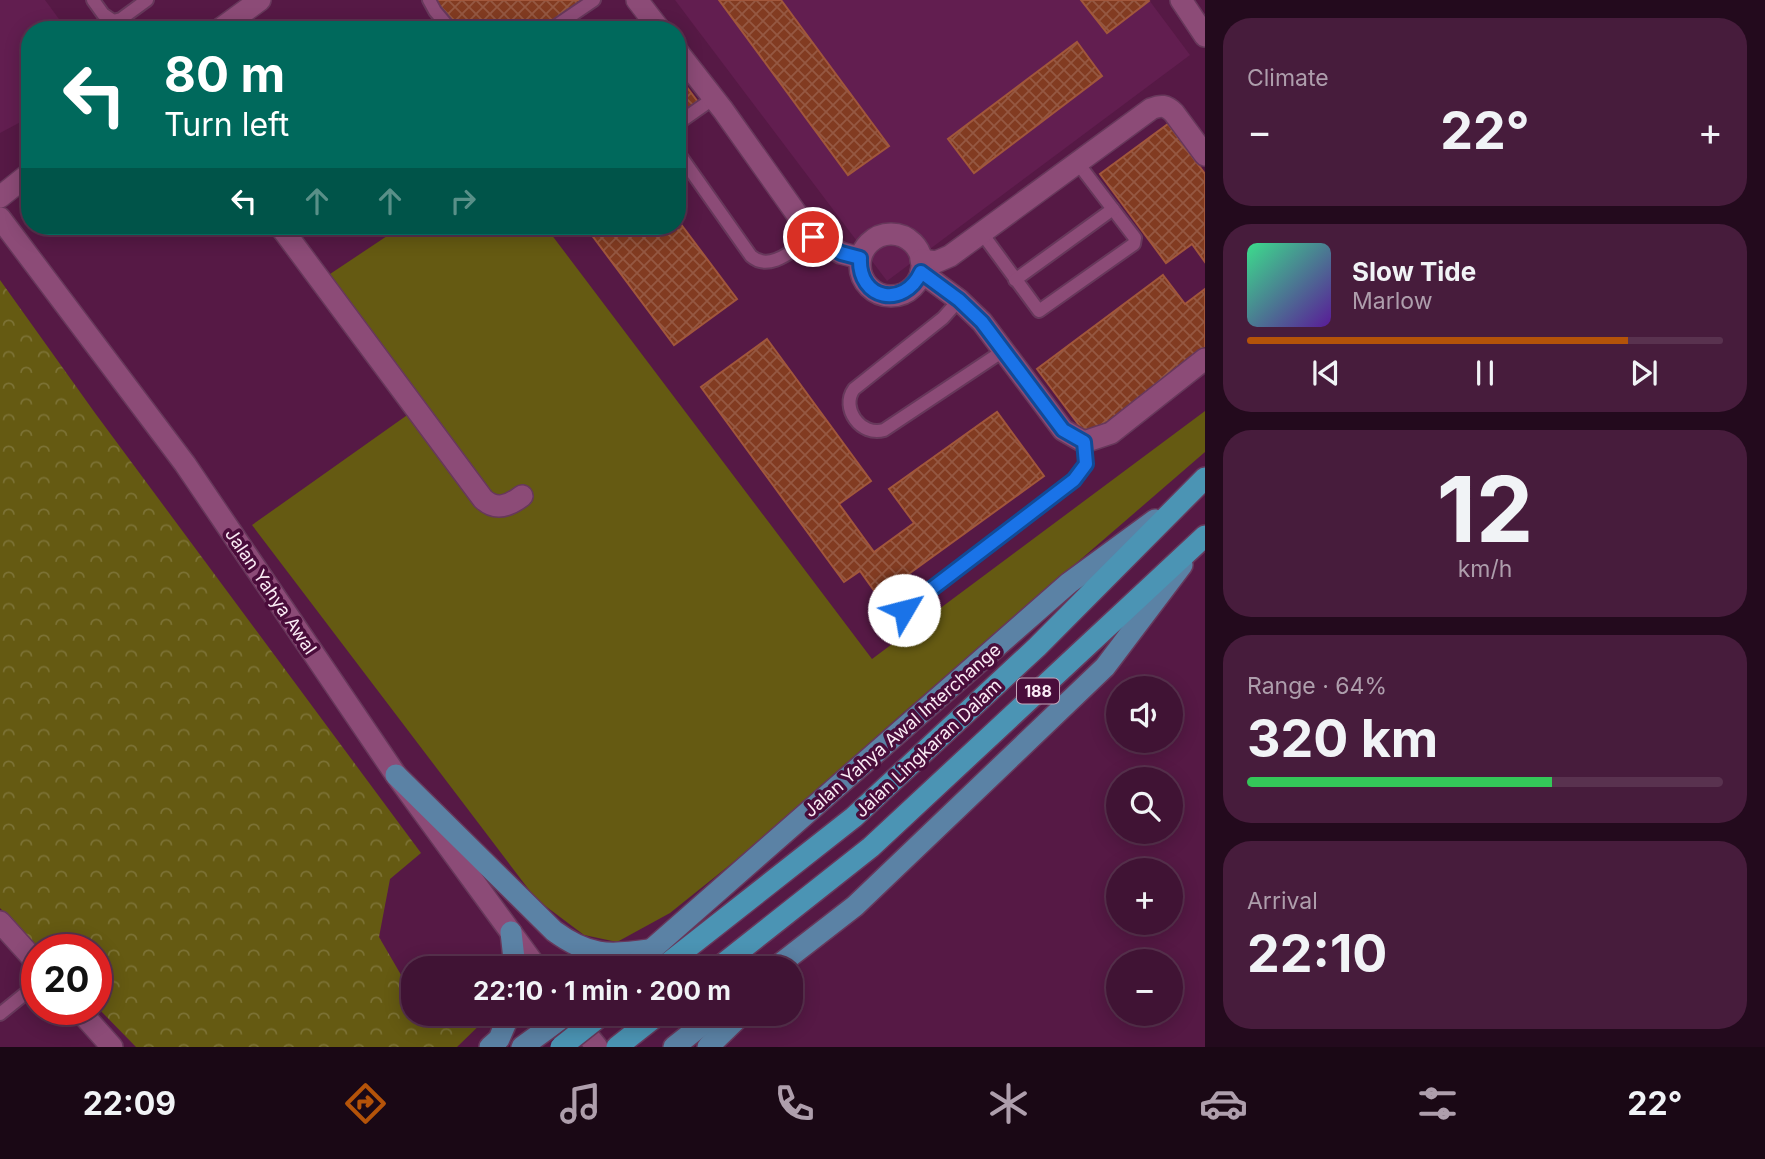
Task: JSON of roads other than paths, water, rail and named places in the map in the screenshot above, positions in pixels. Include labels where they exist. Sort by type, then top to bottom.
[{"type":"highway","name":"Jalan Lingkaran Dalam","points":[[660,956],[854,817],[1037,647],[1205,478]]},
{"type":"highway","name":"Jalan Lingkaran Dalam","points":[[733,956],[871,847],[1205,536]]},
{"type":"highway","points":[[561,1047],[588,1026]]},
{"type":"highway","points":[[617,1047],[644,1026]]},
{"type":"main road","name":"Jalan Yahya Awal Interchange","points":[[659,956],[1069,583],[1182,500]]},
{"type":"main road","points":[[803,956],[1104,667],[1205,536]]},
{"type":"main road","points":[[396,775],[554,931],[574,946],[597,952],[635,956]]},
{"type":"main road","points":[[790,956],[855,906]]},
{"type":"main road","points":[[511,932],[514,956]]},
{"type":"main road","points":[[490,1047],[499,1039],[504,1026]]},
{"type":"main road","points":[[522,1047],[551,1026]]},
{"type":"main road","points":[[674,1047],[701,1026]]},
{"type":"main road","points":[[708,1047],[730,1026]]},
{"type":"street","points":[[232,21],[261,0]]},
{"type":"street","points":[[637,0],[653,21]]},
{"type":"street","points":[[1181,0],[1205,36]]},
{"type":"street","points":[[686,62],[813,237],[841,253],[860,258]]},
{"type":"street","points":[[921,266],[950,256],[1159,105],[1168,107],[1174,113],[1205,155]]},
{"type":"street","points":[[0,197],[21,180]]},
{"type":"street","name":"Jalan Yahya Awal","points":[[0,218],[185,464],[396,775],[528,956]]},
{"type":"street","points":[[891,234],[911,242],[918,250],[921,266],[916,282],[909,290],[889,296],[869,288],[863,279],[860,258],[864,248],[872,241],[891,234]]},
{"type":"street","points":[[287,235],[483,499],[493,506],[503,506],[522,496]]},
{"type":"street","points":[[921,266],[982,322],[1063,430],[1084,442],[1111,433],[1205,359]]},
{"type":"street","points":[[0,922],[21,945]]},
{"type":"street","points":[[92,1025],[112,1047]]},
{"type":"street","points":[[580,1026],[597,1047]]},
{"type":"lane","points":[[93,0],[103,14],[113,21],[121,19],[147,0]]},
{"type":"lane","points":[[429,0],[443,21]]},
{"type":"lane","points":[[563,21],[594,0]]},
{"type":"lane","points":[[686,118],[714,98]]},
{"type":"lane","points":[[981,232],[1037,310],[1041,311],[1124,252],[1134,244],[1135,238],[1077,162]]},
{"type":"lane","points":[[686,163],[757,262],[765,264],[773,261],[813,237]]},
{"type":"lane","points":[[1015,279],[1113,209]]},
{"type":"lane","points":[[959,300],[943,318],[849,395],[848,403],[860,425],[875,433],[884,430],[1003,351]]},
{"type":"lane","points":[[904,610],[1074,480],[1086,464],[1084,442]]},
{"type":"lane","points":[[0,1014],[21,997]]}]
